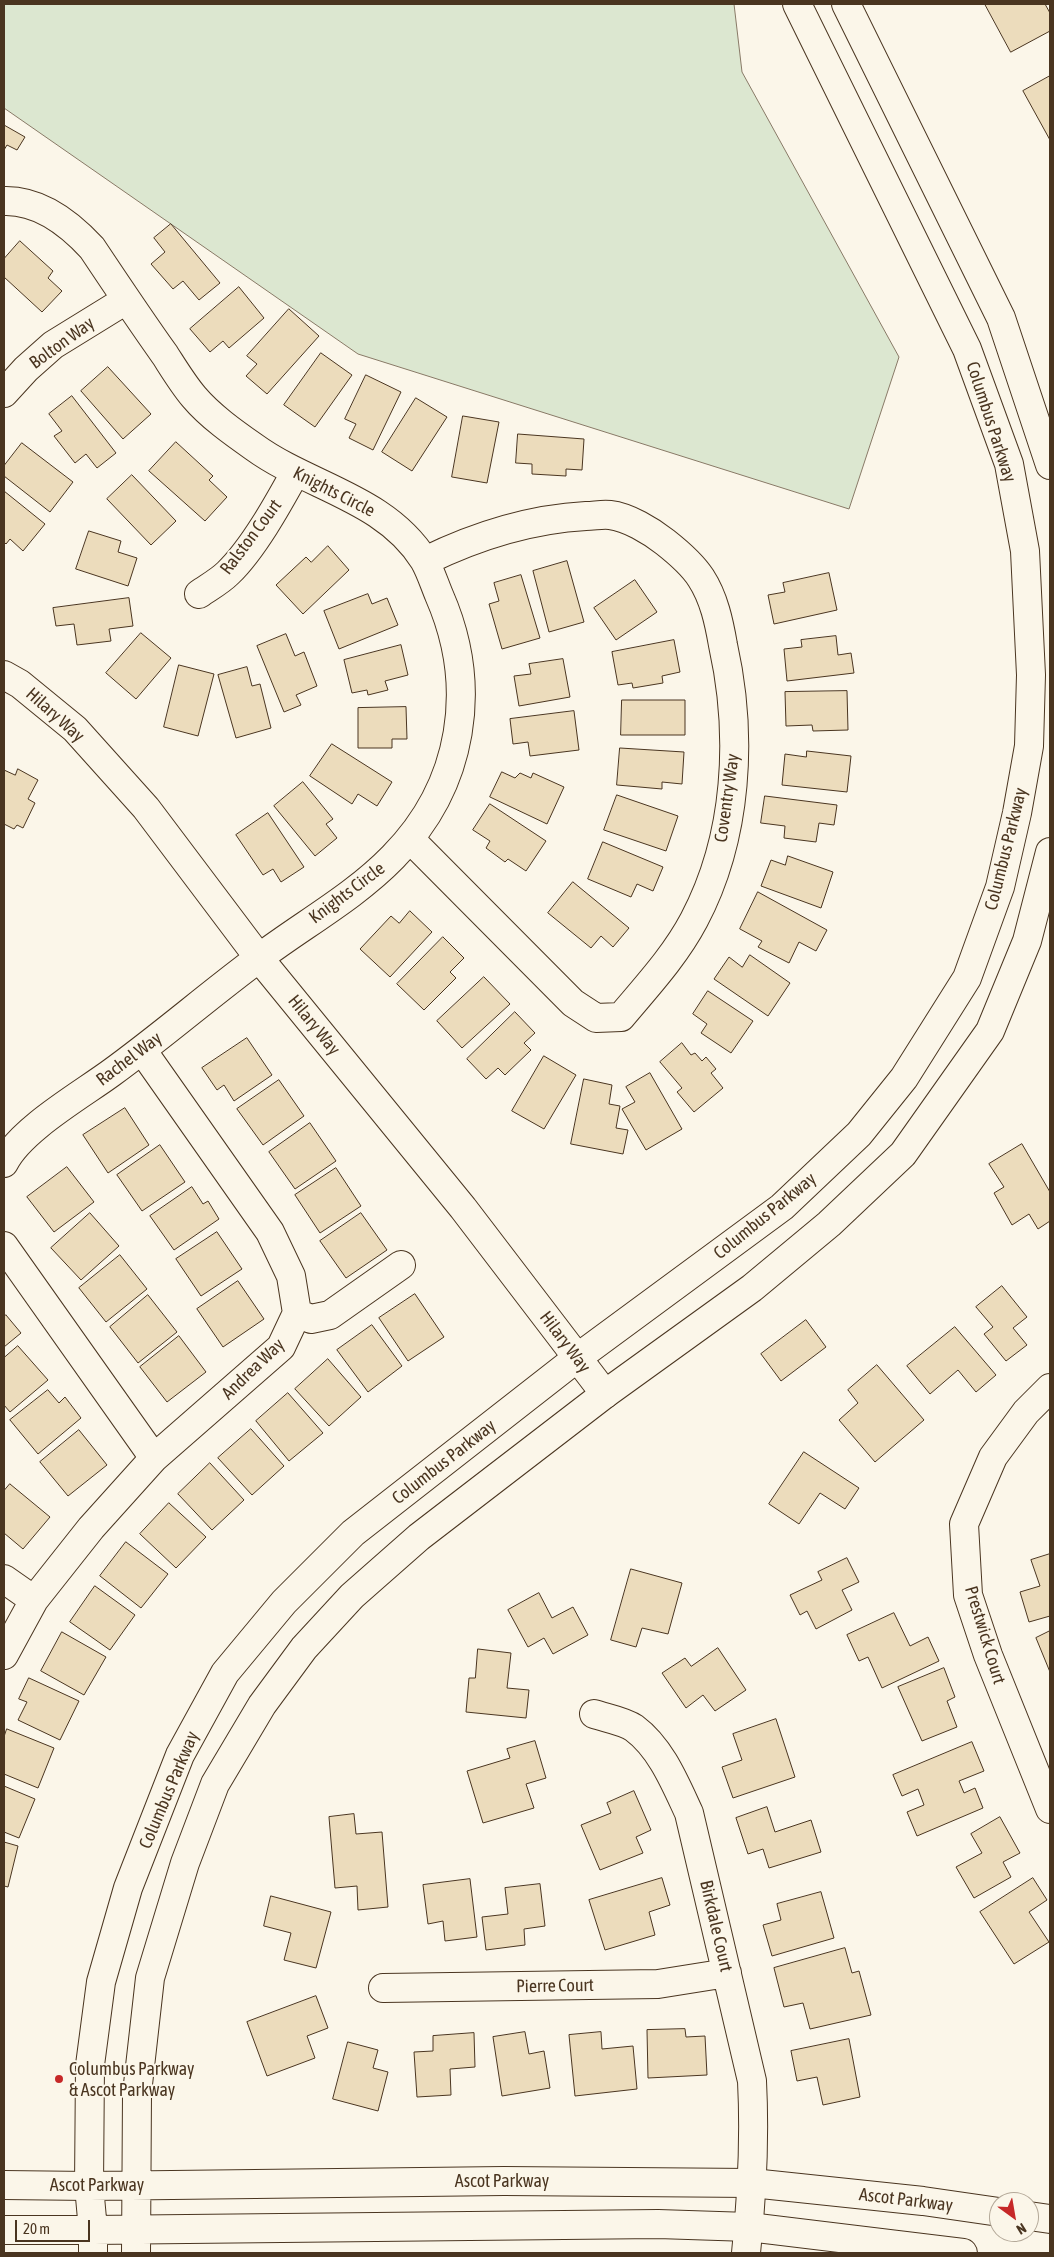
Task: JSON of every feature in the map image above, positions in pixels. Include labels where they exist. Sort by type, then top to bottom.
[{"type":"main road","name":"Columbus Parkway","points":[[93,2241],[89,2186],[90,2065],[101,1982],[128,1888],[180,1755],[225,1673],[284,1602],[353,1533],[577,1358],[782,1207],[859,1134],[904,1078],[967,978],[1000,887],[1017,813],[1029,746],[1031,675],[1025,551],[1008,464],[967,349],[797,4]]},
{"type":"main road","points":[[846,4],[1001,318],[1050,465]]},
{"type":"main road","name":"Knights Circle","points":[[4,201],[48,210],[73,227],[92,248],[195,398],[255,448],[295,472],[375,510],[408,539],[424,561],[449,617],[457,653],[462,696],[459,728],[449,769],[435,803],[410,839],[392,859],[354,892],[259,958]]},
{"type":"main road","name":"Bolton Way","points":[[4,393],[26,369],[53,345],[126,300]]},
{"type":"main road","name":"Ralston Court","points":[[199,594],[228,573],[245,552],[277,504],[295,472]]},
{"type":"main road","name":"Coventry Way","points":[[410,839],[572,1003],[596,1018],[621,1017],[664,968],[694,920],[715,871],[728,817],[735,761],[734,705],[716,611],[702,578],[683,556],[650,530],[610,515],[558,518],[473,540],[424,561]]},
{"type":"main road","name":"Hilary Way","points":[[4,675],[20,684],[75,729],[146,808],[259,958],[463,1208],[605,1394]]},
{"type":"main road","points":[[136,2242],[138,2185],[137,2093],[150,1978],[185,1863],[215,1784],[262,1705],[304,1648],[352,1596],[419,1537],[605,1394],[752,1288],[829,1224],[903,1154],[990,1030],[1027,941],[1050,852]]},
{"type":"main road","name":"Rachel Way","points":[[4,1163],[22,1138],[142,1050],[259,958]]},
{"type":"main road","points":[[142,1050],[270,1232],[291,1276],[297,1313],[311,1319],[330,1315],[401,1266]]},
{"type":"main road","points":[[4,1246],[154,1458]]},
{"type":"main road","name":"Andrea Way","points":[[4,1655],[34,1600],[91,1528],[154,1458],[281,1347],[290,1332],[297,1313]]},
{"type":"main road","name":"Prestwick Court","points":[[1050,1388],[1026,1412],[993,1457],[964,1524],[968,1595],[988,1655],[1050,1809]]},
{"type":"main road","points":[[4,1578],[34,1600]]},
{"type":"main road","name":"Birkdale Court","points":[[594,1714],[634,1727],[655,1750],[673,1778],[689,1813],[752,2081],[754,2118],[748,2240]]},
{"type":"main road","name":"Pierre Court","points":[[383,1988],[658,1984],[726,1973]]},
{"type":"main road","name":"Ascot Parkway","points":[[4,2185],[89,2186],[504,2181],[752,2183],[923,2201],[989,2211]]},
{"type":"main road","points":[[4,2230],[93,2241],[136,2242],[658,2224],[748,2240],[963,2253]]},
{"type":"green space","points":[[4,4],[734,4],[742,72],[899,357],[849,509],[358,354],[4,108]]},
{"type":"building","points":[[985,4],[1045,4],[1050,13],[1050,31],[1011,52]]},
{"type":"building","points":[[1050,76],[1050,140],[1023,91]]},
{"type":"building","points":[[4,125],[25,137],[17,150],[7,145],[4,150]]},
{"type":"building","points":[[171,224],[220,283],[199,300],[183,281],[173,289],[151,264],[165,252],[154,238]]},
{"type":"building","points":[[20,241],[53,271],[48,278],[62,291],[42,312],[4,277],[4,259]]},
{"type":"building","points":[[239,287],[264,318],[229,348],[223,341],[210,352],[190,329]]},
{"type":"building","points":[[289,309],[319,336],[267,394],[246,376],[257,364],[247,356]]},
{"type":"building","points":[[321,353],[352,375],[315,427],[284,405]]},
{"type":"building","points":[[108,367],[151,414],[123,439],[81,391]]},
{"type":"building","points":[[366,375],[401,392],[373,450],[349,438],[356,424],[345,419]]},
{"type":"building","points":[[72,396],[116,453],[97,468],[86,454],[75,463],[54,436],[62,431],[49,414]]},
{"type":"building","points":[[416,398],[447,417],[412,471],[382,452]]},
{"type":"building","points":[[463,416],[499,422],[487,483],[452,477]]},
{"type":"building","points":[[518,434],[584,439],[582,470],[566,469],[566,476],[532,474],[532,464],[516,463]]},
{"type":"building","points":[[176,442],[213,476],[209,480],[227,497],[205,521],[149,471]]},
{"type":"building","points":[[22,443],[73,482],[50,512],[4,476],[4,466]]},
{"type":"building","points":[[132,475],[176,521],[151,545],[107,499]]},
{"type":"building","points":[[4,491],[45,524],[23,551],[10,539],[6,544],[4,542]]},
{"type":"building","points":[[89,531],[121,541],[118,552],[137,558],[128,586],[76,569]]},
{"type":"building","points":[[328,546],[349,570],[303,614],[276,585],[306,557],[311,562]]},
{"type":"building","points":[[567,561],[584,622],[549,632],[533,571]]},
{"type":"building","points":[[829,573],[837,610],[774,624],[768,595],[785,592],[783,583]]},
{"type":"building","points":[[521,575],[540,638],[502,649],[489,604],[499,601],[494,583]]},
{"type":"building","points":[[635,580],[657,612],[616,640],[594,608]]},
{"type":"building","points":[[368,594],[372,604],[387,598],[398,625],[339,649],[324,611]]},
{"type":"building","points":[[129,598],[133,626],[109,629],[111,641],[77,645],[74,624],[56,626],[53,608]]},
{"type":"building","points":[[141,633],[171,658],[136,699],[106,673]]},
{"type":"building","points":[[286,634],[295,656],[304,652],[317,686],[296,695],[301,705],[284,712],[257,646]]},
{"type":"building","points":[[836,636],[838,655],[851,653],[854,673],[787,681],[784,649],[802,647],[801,640]]},
{"type":"building","points":[[674,640],[680,672],[662,676],[663,683],[633,688],[632,683],[618,685],[612,652]]},
{"type":"building","points":[[401,645],[408,675],[385,681],[388,690],[368,695],[367,690],[352,693],[344,660]]},
{"type":"building","points":[[563,659],[570,697],[519,706],[514,676],[531,674],[529,664]]},
{"type":"building","points":[[179,665],[214,674],[198,736],[164,727]]},
{"type":"building","points":[[247,667],[252,686],[260,684],[271,728],[236,738],[218,675]]},
{"type":"building","points":[[847,691],[848,730],[813,731],[812,725],[786,726],[785,692]]},
{"type":"building","points":[[622,700],[685,700],[685,735],[621,735]]},
{"type":"building","points":[[406,707],[407,739],[392,739],[392,748],[358,748],[358,708]]},
{"type":"building","points":[[574,711],[579,750],[530,756],[528,742],[513,744],[510,719]]},
{"type":"building","points":[[332,744],[392,782],[377,806],[358,794],[352,804],[310,776]]},
{"type":"building","points":[[620,748],[684,752],[682,784],[662,782],[662,789],[617,785]]},
{"type":"building","points":[[807,751],[851,756],[847,792],[782,785],[785,754],[806,757]]},
{"type":"building","points":[[18,769],[38,780],[28,799],[35,803],[23,828],[17,825],[14,829],[4,824],[4,770],[15,775]]},
{"type":"building","points":[[502,772],[515,778],[520,773],[531,778],[533,773],[564,787],[547,824],[490,797]]},
{"type":"building","points":[[303,782],[333,819],[326,824],[337,838],[315,856],[274,806]]},
{"type":"building","points":[[617,795],[678,816],[666,851],[604,830]]},
{"type":"building","points":[[765,796],[837,805],[834,825],[819,823],[816,842],[784,838],[785,826],[761,823]]},
{"type":"building","points":[[490,804],[546,841],[526,871],[508,859],[505,862],[486,848],[490,841],[473,830]]},
{"type":"building","points":[[268,813],[304,867],[281,882],[273,869],[263,875],[236,835]]},
{"type":"building","points":[[603,842],[663,867],[653,891],[637,884],[631,897],[588,879]]},
{"type":"building","points":[[788,856],[833,872],[821,908],[761,886],[771,860],[785,865]]},
{"type":"building","points":[[573,882],[629,928],[613,947],[601,936],[591,948],[548,913]]},
{"type":"building","points":[[758,892],[827,930],[816,951],[799,942],[789,963],[758,947],[762,941],[740,929]]},
{"type":"building","points":[[410,911],[432,932],[390,977],[360,949],[391,916],[399,923]]},
{"type":"building","points":[[443,937],[464,958],[450,972],[456,978],[424,1010],[397,984]]},
{"type":"building","points":[[750,955],[790,983],[768,1016],[714,979],[729,957],[742,967]]},
{"type":"building","points":[[484,977],[510,1004],[462,1048],[437,1021]]},
{"type":"building","points":[[708,991],[753,1021],[731,1053],[701,1033],[707,1024],[693,1014]]},
{"type":"building","points":[[515,1012],[535,1033],[524,1043],[531,1050],[505,1075],[498,1068],[486,1079],[467,1059]]},
{"type":"building","points":[[247,1038],[272,1075],[234,1101],[224,1085],[217,1090],[202,1068]]},
{"type":"building","points":[[682,1043],[691,1055],[695,1053],[702,1061],[706,1057],[716,1069],[711,1073],[723,1088],[694,1112],[677,1092],[682,1088],[660,1062]]},
{"type":"building","points":[[544,1056],[576,1075],[544,1129],[512,1111]]},
{"type":"building","points":[[650,1073],[682,1129],[646,1150],[622,1109],[635,1102],[626,1087]]},
{"type":"building","points":[[584,1079],[612,1085],[609,1104],[620,1106],[616,1128],[628,1130],[623,1154],[571,1144]]},
{"type":"building","points":[[279,1080],[304,1116],[263,1145],[237,1109]]},
{"type":"building","points":[[125,1108],[149,1145],[108,1173],[83,1135]]},
{"type":"building","points":[[310,1123],[336,1161],[295,1189],[269,1152]]},
{"type":"building","points":[[1022,1144],[1050,1192],[1050,1221],[1038,1229],[1029,1214],[1012,1225],[994,1193],[1004,1187],[989,1164]]},
{"type":"building","points":[[160,1145],[185,1182],[142,1211],[117,1175]]},
{"type":"building","points":[[67,1167],[94,1202],[54,1232],[27,1197]]},
{"type":"building","points":[[336,1168],[361,1206],[320,1233],[295,1195]]},
{"type":"building","points":[[192,1187],[203,1204],[208,1201],[219,1219],[174,1250],[150,1216]]},
{"type":"building","points":[[90,1213],[119,1246],[81,1280],[51,1248]]},
{"type":"building","points":[[361,1213],[387,1250],[346,1278],[320,1241]]},
{"type":"building","points":[[217,1232],[242,1269],[201,1296],[176,1259]]},
{"type":"building","points":[[120,1255],[147,1289],[106,1322],[79,1288]]},
{"type":"building","points":[[238,1281],[264,1319],[223,1347],[197,1309]]},
{"type":"building","points":[[1002,1286],[1027,1317],[1013,1328],[1027,1345],[1006,1361],[984,1334],[993,1327],[976,1307]]},
{"type":"building","points":[[415,1294],[444,1337],[408,1361],[379,1318]]},
{"type":"building","points":[[148,1295],[177,1332],[138,1363],[110,1327]]},
{"type":"building","points":[[6,1315],[21,1333],[4,1347],[4,1317]]},
{"type":"building","points":[[806,1320],[826,1347],[781,1381],[761,1354]]},
{"type":"building","points":[[372,1325],[402,1366],[368,1392],[337,1350]]},
{"type":"building","points":[[955,1327],[996,1375],[976,1392],[958,1370],[930,1394],[907,1366]]},
{"type":"building","points":[[179,1336],[206,1372],[167,1402],[140,1367]]},
{"type":"building","points":[[18,1346],[48,1380],[10,1412],[4,1405],[4,1358]]},
{"type":"building","points":[[328,1359],[361,1397],[329,1426],[295,1389]]},
{"type":"building","points":[[877,1365],[924,1420],[875,1462],[839,1420],[858,1403],[848,1390]]},
{"type":"building","points":[[48,1390],[59,1403],[65,1397],[81,1418],[38,1454],[10,1420]]},
{"type":"building","points":[[288,1393],[323,1433],[289,1461],[256,1421]]},
{"type":"building","points":[[251,1429],[284,1466],[252,1495],[218,1458]]},
{"type":"building","points":[[79,1430],[107,1465],[68,1496],[40,1462]]},
{"type":"building","points":[[804,1452],[859,1488],[845,1509],[820,1493],[799,1524],[769,1504]]},
{"type":"building","points":[[210,1463],[244,1500],[212,1530],[178,1494]]},
{"type":"building","points":[[10,1484],[50,1517],[23,1549],[4,1533],[4,1491]]},
{"type":"building","points":[[169,1503],[206,1537],[176,1568],[140,1534]]},
{"type":"building","points":[[126,1542],[168,1574],[141,1608],[100,1576]]},
{"type":"building","points":[[1050,1554],[1050,1616],[1029,1622],[1020,1592],[1040,1586],[1031,1560]]},
{"type":"building","points":[[847,1558],[859,1582],[842,1590],[852,1610],[816,1629],[807,1611],[800,1615],[790,1595],[822,1580],[818,1572]]},
{"type":"building","points":[[631,1569],[682,1583],[668,1634],[642,1628],[636,1647],[611,1640]]},
{"type":"building","points":[[95,1586],[135,1615],[110,1650],[70,1622]]},
{"type":"building","points":[[539,1593],[552,1618],[573,1607],[588,1635],[553,1654],[544,1638],[528,1647],[508,1610]]},
{"type":"building","points":[[894,1613],[910,1646],[928,1637],[939,1661],[882,1688],[868,1657],[859,1661],[847,1635]]},
{"type":"building","points":[[1050,1631],[1050,1672],[1036,1638]]},
{"type":"building","points":[[62,1632],[106,1657],[84,1695],[41,1671]]},
{"type":"building","points":[[718,1648],[746,1690],[715,1711],[703,1695],[686,1708],[662,1673],[685,1658],[691,1666]]},
{"type":"building","points":[[478,1649],[511,1653],[507,1688],[529,1690],[526,1718],[466,1712],[469,1678],[475,1678]]},
{"type":"building","points":[[944,1668],[955,1697],[947,1701],[957,1727],[922,1741],[898,1687]]},
{"type":"building","points":[[29,1678],[79,1701],[60,1740],[18,1720],[27,1702],[19,1699]]},
{"type":"building","points":[[776,1719],[795,1777],[733,1798],[722,1767],[742,1760],[733,1734]]},
{"type":"building","points":[[7,1729],[54,1748],[38,1788],[4,1774],[4,1737]]},
{"type":"building","points":[[535,1741],[546,1778],[526,1784],[534,1808],[483,1823],[467,1771],[510,1758],[507,1749]]},
{"type":"building","points":[[972,1742],[984,1771],[959,1781],[964,1793],[975,1788],[983,1808],[917,1836],[907,1812],[924,1805],[918,1789],[902,1796],[893,1775]]},
{"type":"building","points":[[4,1786],[35,1799],[19,1838],[4,1832]]},
{"type":"building","points":[[634,1791],[651,1830],[636,1837],[643,1853],[600,1870],[581,1825],[611,1813],[607,1803]]},
{"type":"building","points":[[767,1807],[775,1832],[811,1820],[821,1852],[769,1868],[763,1849],[748,1854],[736,1818]]},
{"type":"building","points":[[354,1814],[356,1834],[382,1832],[388,1907],[358,1910],[357,1886],[335,1888],[329,1817]]},
{"type":"building","points":[[1000,1817],[1020,1853],[1003,1862],[1011,1877],[974,1898],[956,1867],[982,1853],[971,1834]]},
{"type":"building","points":[[4,1842],[18,1846],[8,1887],[4,1886]]},
{"type":"building","points":[[662,1878],[670,1905],[649,1912],[655,1935],[605,1950],[589,1900]]},
{"type":"building","points":[[1033,1878],[1047,1900],[1029,1912],[1049,1942],[1014,1964],[980,1912]]},
{"type":"building","points":[[470,1879],[477,1937],[445,1941],[443,1921],[428,1924],[423,1885]]},
{"type":"building","points":[[540,1884],[545,1926],[524,1929],[525,1945],[486,1950],[482,1917],[508,1914],[505,1888]]},
{"type":"building","points":[[821,1892],[834,1938],[772,1956],[763,1925],[781,1920],[777,1904]]},
{"type":"building","points":[[271,1896],[331,1912],[316,1968],[284,1960],[291,1933],[264,1926]]},
{"type":"building","points":[[845,1948],[852,1973],[859,1971],[871,2015],[810,2029],[803,2003],[784,2007],[774,1968]]},
{"type":"building","points":[[316,1996],[328,2028],[307,2036],[315,2058],[267,2076],[247,2022]]},
{"type":"building","points":[[685,2029],[686,2037],[705,2036],[707,2075],[648,2078],[647,2030]]},
{"type":"building","points":[[525,2032],[529,2054],[544,2051],[550,2088],[502,2096],[493,2037]]},
{"type":"building","points":[[601,2032],[602,2049],[633,2046],[637,2089],[575,2096],[569,2035]]},
{"type":"building","points":[[474,2033],[475,2067],[450,2069],[451,2095],[417,2097],[414,2052],[433,2051],[433,2036]]},
{"type":"building","points":[[849,2039],[860,2097],[823,2105],[817,2077],[797,2081],[791,2051]]},
{"type":"building","points":[[348,2042],[378,2050],[373,2068],[388,2072],[378,2111],[333,2099]]},
{"type":"place","name":"Columbus Parkway & Ascot Parkway","points":[[59,2079]]}]
